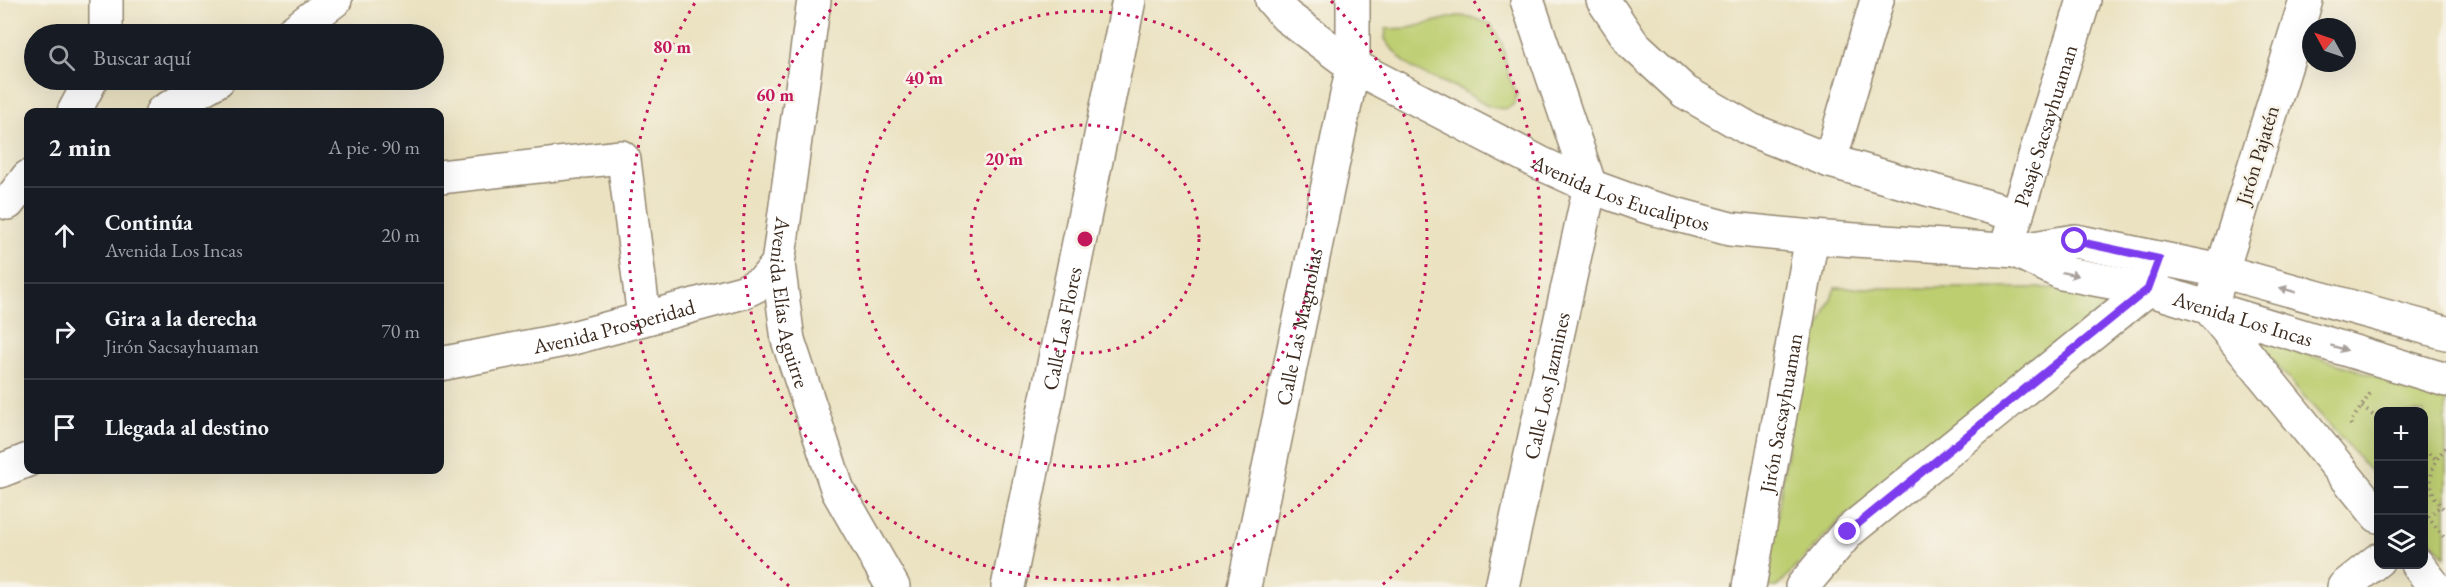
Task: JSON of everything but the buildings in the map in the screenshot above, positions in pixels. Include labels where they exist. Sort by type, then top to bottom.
[{"type":"street","points":[[106,0],[106,24]]},
{"type":"street","points":[[303,24],[335,0]]},
{"type":"street","name":"Avenida Elías Aguirre","points":[[814,0],[777,264],[788,340],[838,491],[893,587]]},
{"type":"street","name":"Calle Las Flores","points":[[1008,587],[1129,0]]},
{"type":"street","name":"Avenida Los Eucaliptos","points":[[1272,0],[1286,15],[1353,66],[1590,186],[1645,206],[1730,229],[2011,251]]},
{"type":"street","name":"Calle Las Magnolias","points":[[1245,587],[1353,66],[1353,0]]},
{"type":"street","points":[[1527,0],[1590,186]]},
{"type":"street","points":[[1603,0],[1632,43],[1685,92],[1751,130],[1830,160],[2017,215]]},
{"type":"street","points":[[1830,160],[1876,0]]},
{"type":"street","name":"Pasaje Sacsayhuaman","points":[[2011,251],[2017,215],[2084,0]]},
{"type":"street","name":"Jirón Pajatén","points":[[2210,309],[2306,0]]},
{"type":"street","points":[[76,108],[86,90]]},
{"type":"street","points":[[169,108],[200,90]]},
{"type":"street","points":[[444,177],[621,157],[624,160],[644,318]]},
{"type":"street","points":[[12,200],[24,183]]},
{"type":"street","name":"Calle Los Jazmines","points":[[1502,587],[1590,186]]},
{"type":"street","name":"Jirón Sacsayhuaman","points":[[1749,587],[1812,237]]},
{"type":"street","name":"Avenida Los Incas","points":[[2011,251],[2075,241],[2221,271],[2446,333]]},
{"type":"street","name":"Avenida Los Incas","points":[[2011,251],[2062,273],[2148,289],[2446,380]]},
{"type":"street","points":[[1802,587],[1848,532],[2148,289],[2159,259]]},
{"type":"street","name":"Avenida Prosperidad","points":[[444,363],[569,339],[743,292],[763,282],[777,264]]},
{"type":"street","points":[[2210,309],[2378,515]]},
{"type":"street","points":[[0,471],[24,462]]},
{"type":"street","points":[[2344,587],[2374,564]]},
{"type":"street","points":[[2421,569],[2435,587]]},
{"type":"path","points":[[2362,407],[2374,415]]},
{"type":"path","points":[[2446,448],[2436,459],[2430,483],[2433,495],[2446,511]]},
{"type":"path","points":[[2428,453],[2436,459]]},
{"type":"path","points":[[2440,506],[2428,517],[2446,540]]},
{"type":"green space","points":[[1457,16],[1470,17],[1491,24],[1502,43],[1509,78],[1517,93],[1514,104],[1508,108],[1487,106],[1464,91],[1417,71],[1401,59],[1385,39],[1386,29],[1409,28]]},
{"type":"green space","points":[[1835,288],[2074,288],[2104,295],[2108,304],[1837,523],[1777,587],[1767,587],[1796,389]]},
{"type":"green space","points":[[2252,337],[2446,398],[2446,557],[2428,537],[2428,407],[2374,407],[2374,475]]},
{"type":"route","points":[[1848,532],[2148,289],[2159,259],[2075,241]]}]
